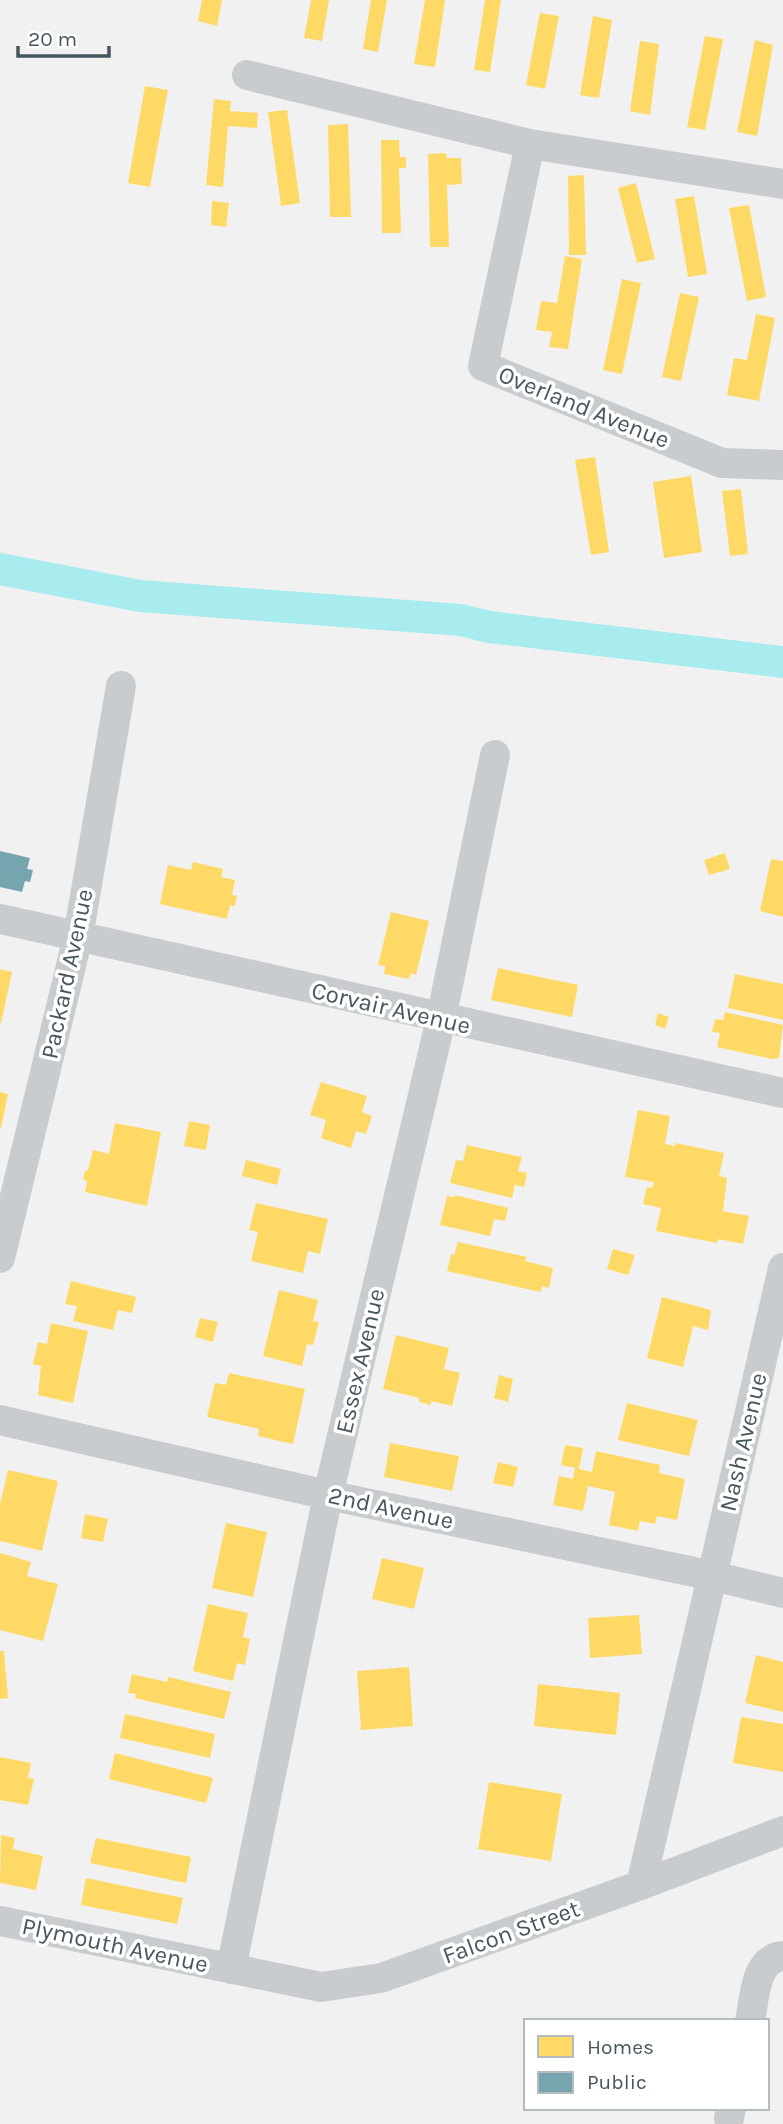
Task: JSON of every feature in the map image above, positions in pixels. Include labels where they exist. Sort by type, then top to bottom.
[{"type":"street","points":[[247,75],[530,144],[783,184]]},
{"type":"street","name":"Overland Avenue","points":[[530,144],[483,366],[722,463],[783,465]]},
{"type":"street","name":"Packard Avenue","points":[[0,1258],[78,937],[121,686]]},
{"type":"street","name":"Essex Avenue","points":[[231,1969],[328,1495],[441,1019],[495,755]]},
{"type":"street","name":"Corvair Avenue","points":[[0,919],[783,1093]]},
{"type":"street","name":"Nash Avenue","points":[[641,1885],[783,1268]]},
{"type":"street","name":"2nd Avenue","points":[[0,1420],[328,1495],[783,1593]]},
{"type":"street","name":"Falcon Street","points":[[231,1969],[321,1987],[381,1978],[783,1831]]},
{"type":"street","name":"Plymouth Avenue","points":[[0,1922],[231,1969]]},
{"type":"street","points":[[750,2019],[761,1968],[775,1957],[783,1956]]},
{"type":"building: Homes","points":[[202,0],[222,0],[217,26],[198,21]]},
{"type":"building: Homes","points":[[311,0],[329,0],[322,41],[304,38]]},
{"type":"building: Homes","points":[[371,0],[387,0],[378,52],[363,49]]},
{"type":"building: Homes","points":[[425,0],[445,0],[435,67],[414,64]]},
{"type":"building: Homes","points":[[485,0],[501,0],[490,72],[474,70]]},
{"type":"building: Homes","points":[[540,13],[559,16],[545,89],[526,85]]},
{"type":"building: Homes","points":[[593,16],[612,20],[599,98],[580,95]]},
{"type":"building: Homes","points":[[705,36],[723,39],[705,130],[687,127]]},
{"type":"building: Homes","points":[[755,40],[773,45],[757,136],[737,132]]},
{"type":"building: Homes","points":[[640,41],[659,44],[650,115],[630,111]]},
{"type":"building: Homes","points":[[145,86],[168,90],[150,187],[128,183]]},
{"type":"building: Homes","points":[[214,99],[231,101],[230,111],[258,113],[257,128],[228,126],[223,187],[206,185]]},
{"type":"building: Homes","points":[[287,110],[300,203],[281,206],[268,112]]},
{"type":"building: Homes","points":[[348,124],[351,217],[330,217],[328,125]]},
{"type":"building: Homes","points":[[381,140],[399,140],[400,157],[406,157],[406,168],[399,168],[401,233],[382,233]]},
{"type":"building: Homes","points":[[446,153],[447,158],[461,158],[462,184],[447,185],[449,247],[430,247],[428,154]]},
{"type":"building: Homes","points":[[584,175],[586,255],[569,255],[568,176]]},
{"type":"building: Homes","points":[[636,183],[655,259],[637,263],[618,188]]},
{"type":"building: Homes","points":[[694,196],[707,274],[688,277],[675,199]]},
{"type":"building: Homes","points":[[212,201],[229,203],[226,227],[211,225]]},
{"type":"building: Homes","points":[[749,205],[766,297],[747,301],[729,208]]},
{"type":"building: Homes","points":[[565,256],[582,259],[568,349],[549,347],[552,332],[536,330],[541,301],[557,303]]},
{"type":"building: Homes","points":[[622,279],[641,283],[622,374],[603,370]]},
{"type":"building: Homes","points":[[680,293],[699,297],[681,381],[662,377]]},
{"type":"building: Homes","points":[[756,314],[775,318],[759,401],[727,395],[734,358],[747,360]]},
{"type":"building: Homes","points":[[595,457],[609,552],[591,555],[575,460]]},
{"type":"building: Homes","points":[[691,476],[702,552],[664,558],[653,482]]},
{"type":"building: Homes","points":[[741,489],[748,554],[730,556],[722,491]]},
{"type":"building: Homes","points":[[725,853],[730,869],[709,875],[704,860]]},
{"type":"building: Homes","points":[[771,859],[783,861],[783,917],[760,911]]},
{"type":"building: Homes","points":[[193,862],[223,869],[221,877],[235,880],[232,895],[237,896],[235,906],[230,905],[227,919],[160,904],[168,865],[191,870]]},
{"type":"building: Homes","points":[[391,912],[429,921],[416,975],[411,973],[409,979],[384,974],[385,966],[378,965]]},
{"type":"building: Homes","points":[[498,968],[578,985],[572,1017],[491,1000]]},
{"type":"building: Homes","points":[[0,969],[12,972],[1,1023],[0,1023]]},
{"type":"building: Homes","points":[[735,974],[783,984],[783,1020],[728,1008]]},
{"type":"building: Homes","points":[[725,1012],[783,1025],[779,1058],[772,1059],[717,1047],[720,1033],[712,1032],[715,1019],[723,1020]]},
{"type":"building: Homes","points":[[658,1013],[669,1017],[665,1029],[655,1025]]},
{"type":"building: Homes","points":[[321,1082],[367,1096],[362,1112],[372,1116],[366,1134],[356,1131],[351,1148],[321,1138],[326,1120],[310,1115]]},
{"type":"building: Homes","points":[[0,1092],[8,1094],[1,1128],[0,1128]]},
{"type":"building: Homes","points":[[638,1110],[670,1116],[665,1144],[675,1146],[675,1143],[724,1153],[719,1176],[727,1178],[723,1211],[749,1216],[743,1244],[718,1239],[717,1243],[656,1231],[661,1208],[643,1204],[647,1187],[652,1188],[654,1182],[625,1177]]},
{"type":"building: Homes","points":[[189,1121],[210,1125],[206,1150],[184,1146]]},
{"type":"building: Homes","points":[[115,1123],[161,1132],[147,1206],[85,1192],[87,1182],[83,1179],[93,1150],[109,1154]]},
{"type":"building: Homes","points":[[467,1145],[522,1157],[518,1171],[527,1173],[524,1187],[515,1185],[512,1198],[450,1183],[456,1160],[463,1161]]},
{"type":"building: Homes","points":[[246,1160],[281,1169],[277,1185],[242,1176]]},
{"type":"building: Homes","points":[[455,1195],[508,1208],[505,1221],[494,1219],[490,1236],[440,1225],[447,1196]]},
{"type":"building: Homes","points":[[256,1203],[328,1219],[320,1254],[308,1251],[303,1273],[251,1261],[258,1232],[249,1230]]},
{"type":"building: Homes","points":[[458,1242],[527,1257],[525,1261],[553,1268],[549,1288],[542,1286],[541,1292],[447,1271],[451,1254],[454,1255]]},
{"type":"building: Homes","points":[[613,1249],[635,1255],[628,1275],[607,1269]]},
{"type":"building: Homes","points":[[71,1281],[136,1297],[132,1313],[118,1310],[113,1330],[73,1321],[77,1306],[65,1304]]},
{"type":"building: Homes","points":[[279,1290],[318,1300],[313,1321],[319,1322],[313,1345],[307,1344],[302,1366],[263,1356]]},
{"type":"building: Homes","points":[[662,1297],[711,1310],[708,1330],[693,1326],[683,1367],[647,1358]]},
{"type":"building: Homes","points":[[200,1318],[218,1322],[213,1342],[195,1337]]},
{"type":"building: Homes","points":[[51,1323],[88,1331],[73,1403],[38,1395],[41,1366],[33,1364],[38,1342],[47,1344]]},
{"type":"building: Homes","points":[[396,1335],[449,1348],[444,1369],[460,1373],[452,1406],[431,1401],[431,1405],[419,1402],[419,1398],[383,1389]]},
{"type":"building: Homes","points":[[229,1373],[305,1389],[293,1444],[258,1436],[259,1429],[207,1417],[215,1383],[226,1385]]},
{"type":"building: Homes","points":[[499,1375],[513,1379],[508,1402],[494,1398]]},
{"type":"building: Homes","points":[[627,1403],[698,1420],[689,1456],[618,1440]]},
{"type":"building: Homes","points":[[390,1443],[459,1456],[452,1491],[384,1477]]},
{"type":"building: Homes","points":[[565,1445],[583,1448],[579,1469],[592,1472],[596,1451],[660,1465],[659,1473],[685,1479],[677,1520],[657,1516],[655,1524],[640,1521],[638,1531],[609,1525],[615,1492],[588,1486],[583,1511],[553,1505],[559,1476],[573,1479],[575,1468],[561,1465]]},
{"type":"building: Homes","points":[[498,1462],[518,1467],[513,1487],[493,1483]]},
{"type":"building: Homes","points":[[8,1470],[58,1481],[42,1551],[0,1541],[0,1504]]},
{"type":"building: Homes","points":[[85,1514],[108,1519],[103,1542],[81,1538]]},
{"type":"building: Homes","points":[[226,1523],[267,1532],[253,1597],[212,1588]]},
{"type":"building: Homes","points":[[0,1553],[31,1562],[27,1576],[58,1584],[43,1641],[0,1630]]},
{"type":"building: Homes","points":[[382,1558],[424,1568],[414,1609],[372,1599]]},
{"type":"building: Homes","points":[[208,1604],[248,1613],[243,1637],[250,1639],[245,1665],[237,1663],[233,1681],[193,1671]]},
{"type":"building: Homes","points":[[639,1615],[642,1654],[590,1658],[588,1618]]},
{"type":"building: Homes","points":[[0,1651],[4,1651],[8,1698],[0,1699]]},
{"type":"building: Homes","points":[[756,1655],[783,1662],[783,1712],[745,1703]]},
{"type":"building: Homes","points":[[409,1667],[413,1726],[361,1730],[357,1671]]},
{"type":"building: Homes","points":[[132,1674],[167,1682],[168,1677],[231,1692],[224,1719],[135,1698],[136,1694],[128,1693]]},
{"type":"building: Homes","points":[[538,1684],[620,1693],[616,1735],[534,1726]]},
{"type":"building: Homes","points":[[125,1714],[215,1734],[210,1758],[120,1738]]},
{"type":"building: Homes","points":[[741,1717],[783,1724],[783,1772],[733,1763]]},
{"type":"building: Homes","points":[[115,1753],[213,1778],[206,1803],[109,1779]]},
{"type":"building: Homes","points":[[0,1757],[31,1763],[28,1778],[34,1779],[28,1805],[0,1800]]},
{"type":"building: Homes","points":[[489,1782],[562,1794],[551,1861],[478,1849]]},
{"type":"building: Homes","points":[[1,1835],[15,1838],[13,1849],[43,1856],[36,1890],[0,1883]]},
{"type":"building: Homes","points":[[96,1838],[191,1857],[186,1883],[90,1863]]},
{"type":"building: Homes","points":[[86,1878],[183,1898],[177,1924],[81,1905]]},
{"type":"building: Public","points":[[0,851],[30,858],[27,869],[33,870],[30,882],[25,881],[22,892],[0,887]]},
{"type":"waterway","points":[[0,569],[140,596],[461,620],[489,627],[783,662]]}]
